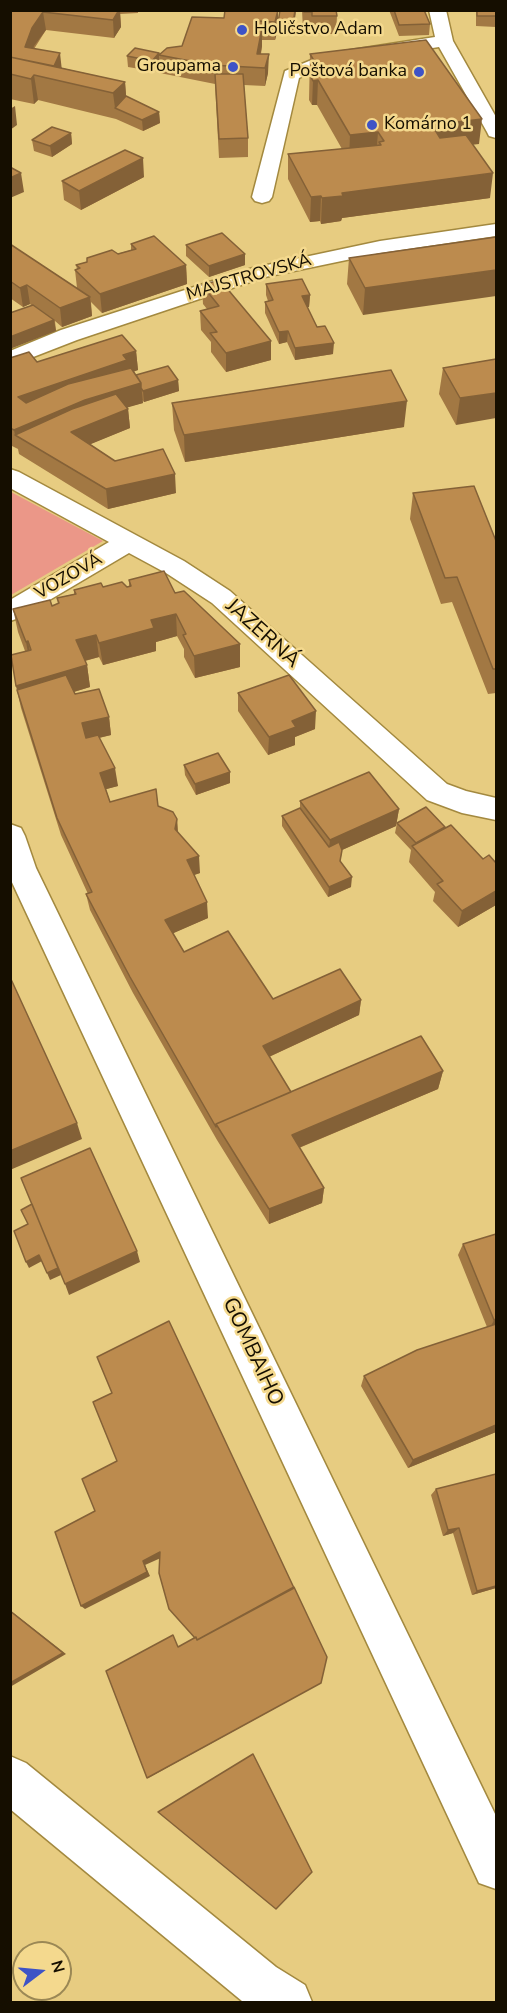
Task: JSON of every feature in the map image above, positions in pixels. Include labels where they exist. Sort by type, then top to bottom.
[{"type":"street","points":[[436,10],[444,41],[496,132]]},
{"type":"street","points":[[262,197],[291,75],[326,59],[444,41]]},
{"type":"street","name":"MAJSTROVSKÁ","points":[[10,359],[80,332],[260,272],[380,246],[496,231]]},
{"type":"street","name":"JAZERNÁ","points":[[10,477],[175,567],[221,597],[437,792],[462,802],[496,809]]},
{"type":"street","name":"VOZOVÁ","points":[[10,612],[128,542]]},
{"type":"street","name":"GOMBAIHO","points":[[10,836],[21,868],[496,1866]]},
{"type":"street","points":[[10,1779],[259,1984],[288,2002]]},
{"type":"shaded area","points":[[11,492],[103,541],[11,595]]},
{"type":"building","points":[[10,10],[119,10],[113,20],[43,12],[32,28],[25,47],[60,53],[54,66],[10,57]]},
{"type":"building","points":[[225,10],[278,10],[275,22],[259,21],[258,28],[262,28],[257,54],[269,54],[265,68],[211,65],[159,55],[167,48],[182,46],[192,17],[224,18]]},
{"type":"building","points":[[280,10],[295,10],[293,24],[278,23]]},
{"type":"building","points":[[303,10],[336,10],[337,16],[312,16],[312,12]]},
{"type":"building","points":[[394,10],[424,10],[430,24],[399,25]]},
{"type":"building","points":[[477,10],[496,10],[496,16],[477,16]]},
{"type":"building","points":[[426,40],[482,119],[432,125],[440,138],[466,135],[493,173],[342,193],[343,196],[311,197],[288,154],[381,145],[379,142],[384,141],[378,132],[350,135],[318,80],[313,81],[310,75],[322,74],[310,54]]},
{"type":"building","points":[[135,48],[159,53],[152,61],[127,56]]},
{"type":"building","points":[[10,57],[125,82],[113,93],[34,75],[31,79],[10,74]]},
{"type":"building","points":[[215,74],[243,74],[248,138],[219,139]]},
{"type":"building","points":[[126,96],[159,112],[142,120],[115,108]]},
{"type":"building","points":[[52,127],[71,133],[50,146],[32,140]]},
{"type":"building","points":[[125,150],[143,158],[79,191],[62,181]]},
{"type":"building","points":[[10,167],[21,173],[10,178]]},
{"type":"building","points":[[222,233],[245,254],[209,266],[186,245]]},
{"type":"building","points":[[154,236],[186,265],[100,294],[75,270],[80,268],[76,265],[87,262],[87,258],[112,250],[118,254],[136,249],[131,244]]},
{"type":"building","points":[[496,237],[496,270],[365,288],[349,258]]},
{"type":"building","points":[[10,244],[90,297],[60,308],[27,285],[20,288],[10,281]]},
{"type":"building","points":[[302,279],[310,295],[302,296],[317,327],[325,326],[334,343],[295,348],[288,331],[279,332],[265,302],[273,300],[266,284]]},
{"type":"building","points":[[220,280],[271,341],[226,353],[210,333],[217,332],[200,311],[219,306],[202,285]]},
{"type":"building","points":[[33,305],[54,320],[10,337],[10,313]]},
{"type":"building","points":[[122,335],[136,351],[123,355],[127,360],[18,397],[26,403],[68,384],[131,368],[141,383],[85,400],[14,430],[10,428],[10,358],[29,352],[37,362]]},
{"type":"building","points":[[496,359],[496,393],[460,398],[443,368]]},
{"type":"building","points":[[168,366],[178,380],[143,391],[136,375]]},
{"type":"building","points":[[391,370],[407,401],[184,435],[172,403]]},
{"type":"building","points":[[116,394],[128,409],[71,432],[115,461],[163,449],[175,474],[106,489],[15,435],[72,409]]},
{"type":"building","points":[[474,486],[496,541],[496,669],[493,669],[457,577],[445,578],[413,493]]},
{"type":"building","points":[[164,571],[175,593],[184,591],[240,644],[194,656],[183,635],[186,634],[176,614],[151,620],[154,628],[99,643],[96,635],[76,640],[87,665],[16,686],[11,655],[31,650],[13,609],[50,600],[52,606],[59,603],[57,598],[76,594],[74,590],[101,583],[103,587],[122,582],[127,587],[131,586],[129,580]]},
{"type":"building","points":[[66,675],[75,694],[99,689],[109,717],[82,723],[86,738],[98,735],[115,768],[100,773],[110,802],[156,789],[158,806],[173,812],[177,819],[175,829],[199,856],[187,860],[207,902],[165,920],[184,952],[228,931],[273,999],[340,969],[361,1000],[263,1046],[291,1092],[216,1124],[216,1127],[130,977],[86,894],[92,892],[57,818],[17,690]]},
{"type":"building","points":[[289,675],[316,711],[292,721],[296,727],[269,737],[238,693]]},
{"type":"building","points":[[218,753],[230,772],[195,784],[184,765]]},
{"type":"building","points":[[369,772],[399,809],[330,840],[300,801]]},
{"type":"building","points":[[426,807],[445,827],[416,843],[397,823]]},
{"type":"building","points":[[300,808],[329,847],[339,842],[342,850],[340,861],[352,877],[329,887],[282,816]]},
{"type":"building","points":[[451,825],[483,859],[489,855],[496,863],[496,891],[462,911],[437,884],[443,881],[412,846]]},
{"type":"building","points":[[10,977],[77,1123],[10,1151]]},
{"type":"building","points":[[421,1036],[443,1071],[292,1135],[324,1188],[269,1209],[216,1124]]},
{"type":"building","points":[[90,1148],[137,1251],[65,1284],[21,1178]]},
{"type":"building","points":[[32,1204],[58,1268],[47,1273],[39,1255],[26,1262],[14,1231],[28,1224],[21,1210]]},
{"type":"building","points":[[496,1234],[496,1319],[494,1320],[463,1244]]},
{"type":"building","points":[[169,1321],[294,1588],[197,1640],[169,1609],[159,1573],[160,1552],[143,1561],[147,1572],[81,1606],[55,1532],[95,1511],[82,1479],[117,1461],[93,1402],[112,1393],[97,1357]]},
{"type":"building","points":[[496,1324],[496,1425],[413,1460],[364,1376],[417,1350]]},
{"type":"building","points":[[496,1474],[496,1586],[477,1591],[459,1528],[448,1530],[436,1489]]},
{"type":"building","points":[[294,1587],[327,1657],[321,1683],[147,1778],[106,1671],[173,1635],[178,1647],[196,1637],[197,1640]]},
{"type":"building","points":[[10,1611],[63,1653],[10,1683]]},
{"type":"building","points":[[253,1754],[312,1872],[276,1909],[158,1812]]},
{"type":"place","name":"Holičstvo Adam","points":[[242,30]]},
{"type":"place","name":"Groupama","points":[[233,67]]},
{"type":"place","name":"Poštová banka","points":[[419,72]]},
{"type":"place","name":"Komárno 1","points":[[372,125]]}]
